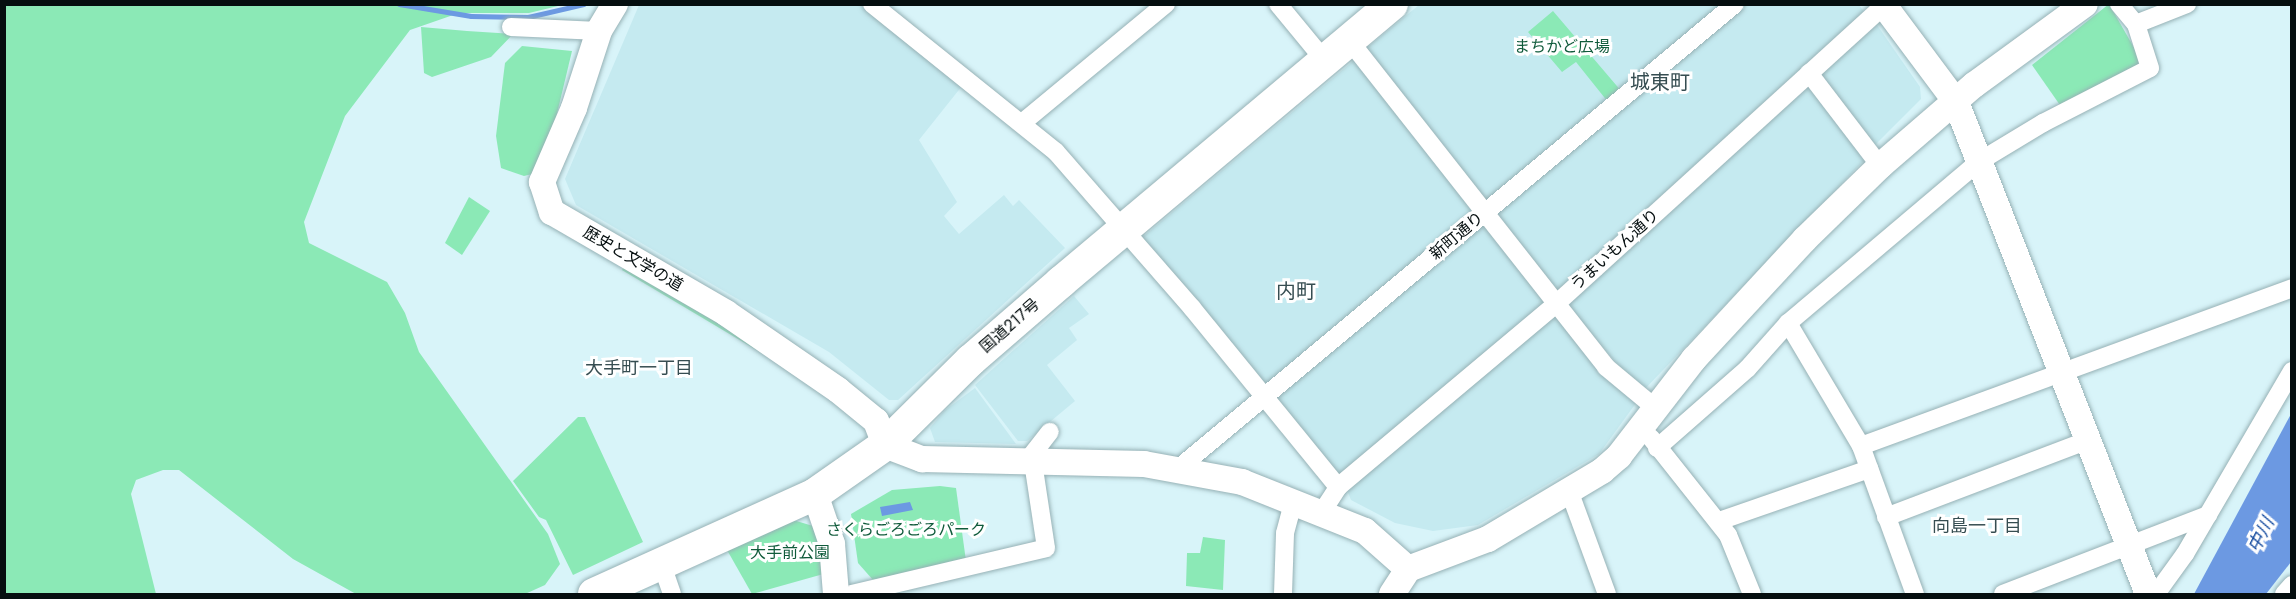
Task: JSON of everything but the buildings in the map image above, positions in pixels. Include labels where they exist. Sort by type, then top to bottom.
[{"type":"highway","name":"国道217号","points":[[594,594],[815,494],[885,445],[971,360],[1123,229],[1392,4]]},
{"type":"street","name":"歴史と文学の道","points":[[615,4],[599,31],[574,108],[542,182],[552,212],[726,313],[838,390],[876,421],[885,445]]},
{"type":"street","points":[[872,4],[1056,152],[1338,487]]},
{"type":"street","points":[[1022,123],[1166,4]]},
{"type":"street","points":[[1278,4],[1325,61]]},
{"type":"street","name":"新町通り","points":[[1179,468],[1735,4]]},
{"type":"street","points":[[1392,594],[1408,569],[1488,539],[1570,493],[1619,456],[1649,415],[1790,255],[1880,166],[1956,102],[2085,4]]},
{"type":"street","points":[[1657,448],[1748,368],[1788,323],[1980,161],[2043,123],[2150,68],[2136,24],[2119,4]]},
{"type":"street","points":[[2136,24],[2187,4]]},
{"type":"street","points":[[1883,5],[1956,102],[2064,370],[2148,594]]},
{"type":"street","name":"うまいもん通り","points":[[1322,512],[1338,487],[1557,303],[1883,5]]},
{"type":"street","points":[[511,27],[599,31]]},
{"type":"street","points":[[1349,40],[1606,367],[1649,415],[1657,448],[1719,521],[1752,594]]},
{"type":"street","points":[[1809,73],[1880,166]]},
{"type":"street","points":[[1861,446],[2292,288]]},
{"type":"street","points":[[1788,323],[1861,446],[1915,594]]},
{"type":"street","points":[[2156,594],[2208,515],[2292,371]]},
{"type":"street","points":[[852,594],[1046,548],[1030,462],[1050,432]]},
{"type":"street","points":[[1886,517],[2090,440]]},
{"type":"street","points":[[885,445],[922,459],[1179,468],[1242,482],[1293,500],[1365,531],[1408,569]]},
{"type":"street","points":[[1719,521],[1869,469]]},
{"type":"street","points":[[1570,493],[1607,594]]},
{"type":"street","points":[[815,494],[832,544],[836,594]]},
{"type":"street","points":[[1283,594],[1285,533],[1293,500]]},
{"type":"street","points":[[2002,594],[2208,515]]},
{"type":"street","points":[[661,562],[672,594]]},
{"type":"street","points":[[2284,594],[2292,585]]},
{"type":"shaded area","points":[[639,5],[860,5],[962,86],[919,140],[957,202],[944,216],[959,234],[1004,195],[1013,206],[1019,200],[1065,248],[898,400],[889,400],[829,352],[576,205],[565,179]]},
{"type":"shaded area","points":[[1419,5],[1727,5],[1486,209],[1362,52]]},
{"type":"shaded area","points":[[1738,5],[1859,5],[1868,17],[1557,300],[1488,213]]},
{"type":"shaded area","points":[[1877,25],[1920,87],[1921,99],[1873,147],[1818,75]]},
{"type":"shaded area","points":[[1357,58],[1481,212],[1263,393],[1138,241]]},
{"type":"shaded area","points":[[1808,78],[1868,156],[1642,392],[1563,302]]},
{"type":"shaded area","points":[[1485,216],[1554,303],[1338,484],[1267,397]]},
{"type":"shaded area","points":[[1074,296],[1089,314],[1069,328],[1077,340],[1047,365],[1075,401],[1027,441],[1018,441],[975,385]]},
{"type":"shaded area","points":[[1555,306],[1639,399],[1599,454],[1478,525],[1433,531],[1395,523],[1351,500],[1346,487]]},
{"type":"shaded area","points":[[975,388],[1016,444],[935,442],[930,428],[944,411]]},
{"type":"green space","points":[[2109,4],[2144,65],[2062,108],[2032,65]]},
{"type":"green space","points":[[4,5],[562,5],[529,13],[459,13],[410,30],[345,116],[304,222],[309,243],[387,282],[405,313],[419,352],[548,534],[560,564],[545,585],[525,594],[356,594],[293,559],[179,470],[163,470],[136,480],[131,494],[156,594],[5,594]]},
{"type":"green space","name":"まちかど広場","points":[[1553,11],[1622,92],[1608,102],[1576,62],[1562,72],[1528,32]]},
{"type":"green space","points":[[421,27],[513,34],[491,57],[432,77],[424,73]]},
{"type":"green space","points":[[522,46],[572,51],[555,122],[532,174],[524,176],[501,168],[496,136],[505,63]]},
{"type":"green space","points":[[469,197],[490,211],[462,255],[445,243]]},
{"type":"green space","points":[[626,264],[772,351],[768,357],[622,270]]},
{"type":"green space","points":[[578,417],[585,417],[643,542],[573,575],[546,520],[539,517],[513,481]]},
{"type":"green space","name":"さくらごろごろパーク","points":[[940,486],[956,488],[966,561],[873,580],[858,563],[851,514],[892,490]]},
{"type":"green space","name":"大手前公園","points":[[793,520],[813,526],[827,573],[752,594],[727,550]]},
{"type":"green space","points":[[1203,537],[1225,540],[1223,590],[1186,586],[1187,553],[1200,553]]},
{"type":"water","name":"中川","points":[[2291,414],[2291,562],[2266,594],[2194,594]]},
{"type":"water","points":[[910,502],[913,510],[882,516],[880,507]]},
{"type":"waterway","points":[[399,4],[471,16],[528,17],[584,4]]},
{"type":"district","name":"城東町","points":[[1660,82]]},
{"type":"district","name":"内町","points":[[1296,291]]},
{"type":"district","name":"大手町一丁目","points":[[639,368]]},
{"type":"district","name":"向島一丁目","points":[[1977,526]]}]
